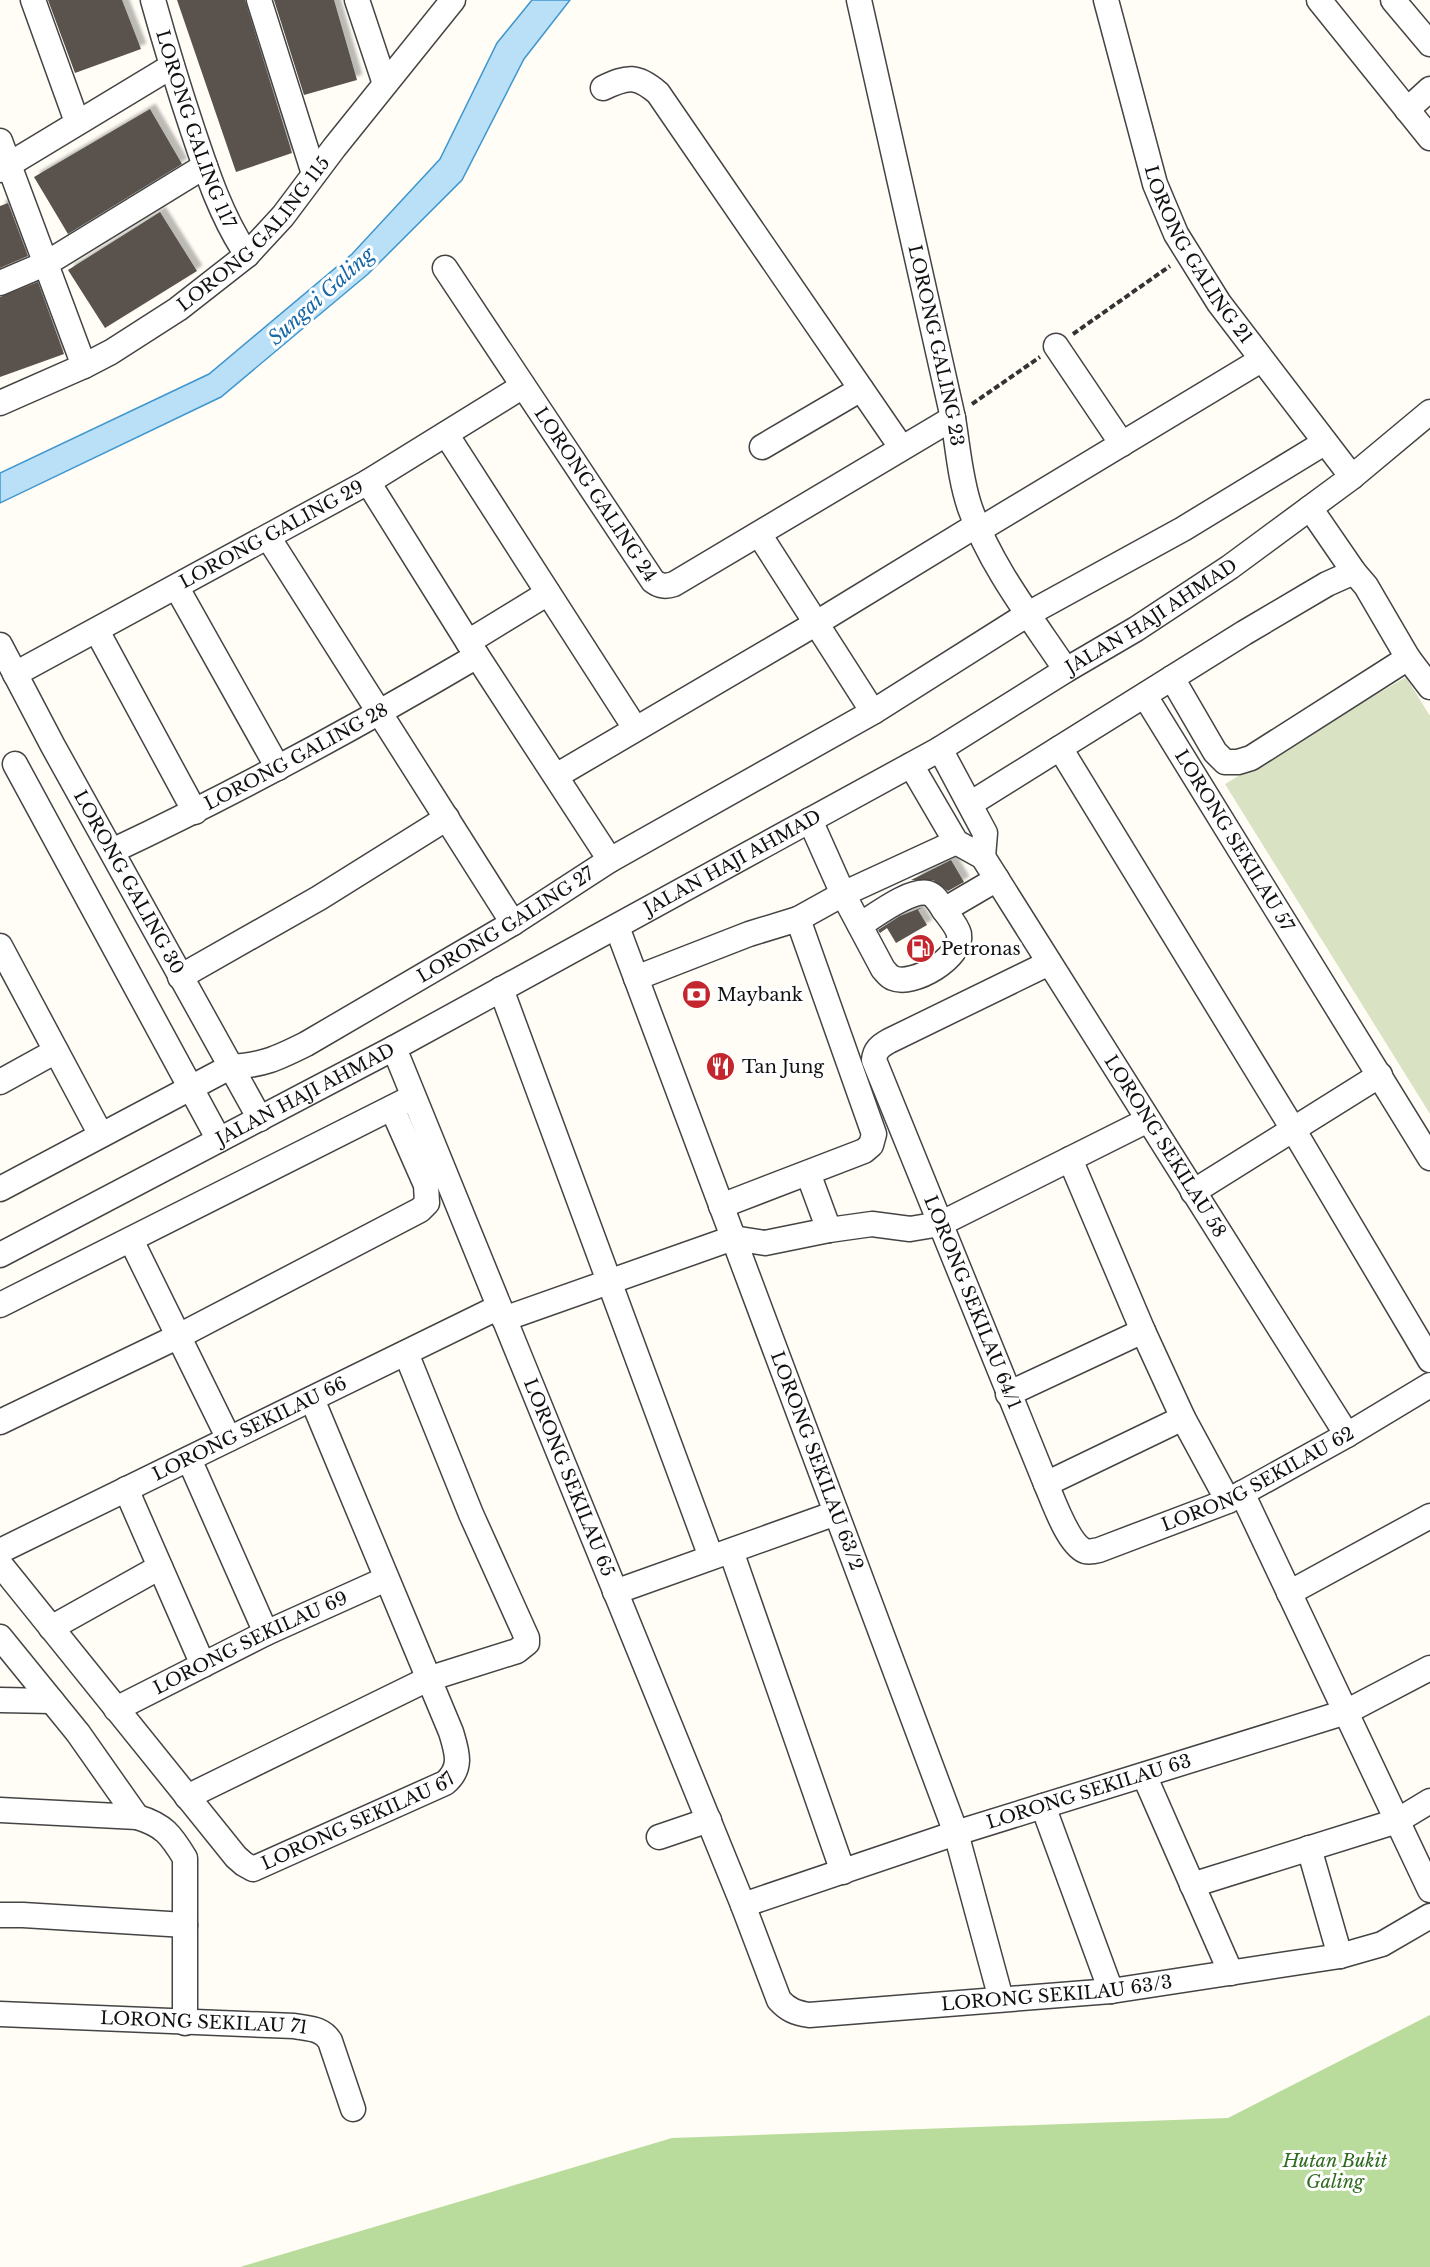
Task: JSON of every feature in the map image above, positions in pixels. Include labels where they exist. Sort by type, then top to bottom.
[{"type":"street","points":[[33,0],[77,122]]},
{"type":"street","name":"LORONG GALING 117","points":[[153,0],[205,166],[231,232],[247,255]]},
{"type":"street","points":[[258,0],[314,174]]},
{"type":"street","points":[[357,0],[385,84]]},
{"type":"street","name":"LORONG GALING 115","points":[[0,403],[111,352],[178,309],[247,255],[283,216],[453,0]]},
{"type":"street","points":[[843,0],[866,29]]},
{"type":"street","name":"LORONG GALING 23","points":[[860,0],[953,418],[964,487],[978,528],[1028,614],[1066,670]]},
{"type":"street","name":"LORONG GALING 21","points":[[1106,0],[1155,184],[1176,234],[1219,303],[1352,477]]},
{"type":"street","points":[[1319,0],[1430,138]]},
{"type":"street","points":[[1393,0],[1430,44]]},
{"type":"street","points":[[5,167],[172,66]]},
{"type":"street","points":[[603,88],[620,80],[633,78],[645,82],[658,93],[901,447]]},
{"type":"street","points":[[1407,110],[1430,90]]},
{"type":"street","points":[[0,141],[5,167],[47,263],[84,366]]},
{"type":"street","points":[[0,283],[47,263],[205,166]]},
{"type":"street","name":"LORONG GALING 24","points":[[445,268],[653,581],[659,585],[674,584],[953,418]]},
{"type":"street","points":[[1056,346],[1122,444]]},
{"type":"street","points":[[556,776],[1262,360]]},
{"type":"street","name":"LORONG GALING 29","points":[[15,674],[177,588],[368,482],[523,386]]},
{"type":"street","points":[[762,447],[861,389]]},
{"type":"street","name":"JALAN HAJI AHMAD","points":[[0,1255],[394,1048],[940,749],[1136,629],[1230,567],[1352,477],[1430,412]]},
{"type":"street","points":[[446,434],[635,728]]},
{"type":"street","points":[[610,860],[873,712],[1028,614],[1164,540],[1324,443]]},
{"type":"street","name":"LORONG GALING 27","points":[[0,1189],[230,1067],[273,1061],[306,1044],[513,923],[610,860],[368,482]]},
{"type":"street","points":[[1310,508],[1366,586],[1408,658],[1430,687]]},
{"type":"street","points":[[759,534],[873,712]]},
{"type":"street","points":[[268,537],[513,923]]},
{"type":"street","points":[[970,804],[1172,678],[1328,584],[1354,572]]},
{"type":"street","points":[[177,588],[278,768]]},
{"type":"street","name":"LORONG GALING 28","points":[[112,851],[195,812],[380,713],[473,649],[548,593]]},
{"type":"street","points":[[97,631],[195,812]]},
{"type":"street","name":"LORONG GALING 30","points":[[0,645],[53,746],[260,1119]]},
{"type":"street","points":[[1172,678],[1215,752],[1225,762],[1238,762],[1251,758],[1408,658]]},
{"type":"street","name":"LORONG SEKILAU 57","points":[[1145,696],[1430,1158]]},
{"type":"street","points":[[53,746],[7,767],[219,1140]]},
{"type":"street","points":[[1060,748],[1293,1129],[1430,1360]]},
{"type":"street","points":[[940,749],[985,833],[983,857]]},
{"type":"street","points":[[636,978],[749,934],[798,919],[843,894],[956,842],[911,765]]},
{"type":"street","points":[[180,977],[319,898],[447,818]]},
{"type":"street","points":[[810,820],[843,894],[883,969],[892,978],[910,981],[925,974],[951,955],[958,943],[959,932],[934,897],[927,893],[915,894],[902,900],[860,925]]},
{"type":"street","name":"LORONG SEKILAU 58","points":[[956,842],[983,857],[1347,1435]]},
{"type":"street","points":[[944,910],[997,879]]},
{"type":"street","points":[[721,1206],[864,1151],[871,1145],[874,1134],[798,919]]},
{"type":"street","name":"LORONG SEKILAU 63/2","points":[[616,927],[956,1833],[1001,1999]]},
{"type":"street","points":[[0,945],[101,1135]]},
{"type":"street","name":"LORONG SEKILAU 64/1","points":[[1049,963],[889,1041],[880,1047],[874,1060],[1008,1394],[1046,1484],[1070,1536],[1078,1546]]},
{"type":"street","points":[[501,989],[608,1282],[721,1554],[843,1872]]},
{"type":"street","name":"LORONG SEKILAU 65","points":[[394,1048],[743,1905]]},
{"type":"street","points":[[0,1082],[56,1051]]},
{"type":"street","points":[[1193,1192],[1380,1076]]},
{"type":"street","points":[[0,1305],[414,1097]]},
{"type":"street","points":[[0,1422],[179,1336],[420,1210],[427,1203],[426,1185],[392,1108]]},
{"type":"street","points":[[733,1238],[765,1244],[829,1230],[872,1224],[910,1229],[940,1224],[1148,1120]]},
{"type":"street","points":[[1070,1159],[1143,1331],[1183,1418],[1235,1497],[1289,1593],[1430,1890]]},
{"type":"street","points":[[808,1173],[829,1230]]},
{"type":"street","name":"LORONG SEKILAU 66","points":[[0,1551],[406,1353],[502,1313],[608,1282],[733,1238]]},
{"type":"street","points":[[131,1240],[229,1439]]},
{"type":"street","points":[[1008,1394],[1143,1331]]},
{"type":"street","points":[[187,1797],[428,1679],[517,1651],[526,1643],[527,1638],[471,1514],[406,1353]]},
{"type":"street","name":"LORONG SEKILAU 62","points":[[1078,1546],[1086,1552],[1099,1550],[1235,1497],[1347,1435],[1430,1385]]},
{"type":"street","name":"LORONG SEKILAU 67","points":[[0,1564],[236,1857],[253,1869],[445,1783],[457,1769],[457,1751],[312,1399]]},
{"type":"street","points":[[1046,1484],[1183,1418]]},
{"type":"street","points":[[189,1459],[266,1633]]},
{"type":"street","points":[[126,1489],[203,1665]]},
{"type":"street","points":[[615,1592],[836,1513]]},
{"type":"street","points":[[1289,1593],[1430,1516]]},
{"type":"street","points":[[51,1628],[160,1567]]},
{"type":"street","name":"LORONG SEKILAU 69","points":[[116,1709],[266,1633],[386,1579]]},
{"type":"street","points":[[0,1637],[78,1733],[137,1817]]},
{"type":"street","name":"LORONG SEKILAU 63","points":[[743,1905],[956,1833],[1346,1712],[1430,1668]]},
{"type":"street","points":[[0,1700],[52,1701]]},
{"type":"street","points":[[1144,1775],[1231,1973]]},
{"type":"street","points":[[1192,1885],[1397,1821],[1430,1801]]},
{"type":"street","points":[[1043,1806],[1112,1991]]},
{"type":"street","points":[[0,1810],[137,1817],[156,1823],[174,1840],[185,1858],[185,2023]]},
{"type":"street","points":[[659,1838],[709,1821]]},
{"type":"street","points":[[1310,1848],[1340,1956]]},
{"type":"street","name":"LORONG SEKILAU 63/3","points":[[743,1905],[779,2000],[794,2012],[809,2015],[1112,1991],[1340,1956],[1382,1944],[1430,1916]]},
{"type":"street","points":[[0,1916],[23,1915],[185,1925]]},
{"type":"street","name":"LORONG SEKILAU 71","points":[[0,2014],[294,2026],[319,2030],[326,2034],[330,2041],[353,2109]]},
{"type":"green space","points":[[1406,677],[1430,716],[1430,1114],[1225,784]]},
{"type":"green space","name":"Hutan Bukit Galing","points":[[1430,2015],[1430,2267],[240,2267],[672,2138],[1228,2118]]},
{"type":"water","name":"Sungai Galing","points":[[532,0],[570,0],[524,59],[462,180],[368,274],[221,397],[0,503],[0,473],[209,374],[352,254],[440,159],[497,43]]},
{"type":"building","points":[[48,0],[122,0],[141,49],[75,73]]},
{"type":"building","points":[[177,0],[245,0],[292,153],[236,172]]},
{"type":"building","points":[[274,0],[334,0],[357,80],[304,95]]},
{"type":"building","points":[[150,109],[182,164],[68,234],[34,177]]},
{"type":"building","points":[[8,203],[28,256],[0,268],[0,206]]},
{"type":"building","points":[[160,212],[197,271],[105,328],[68,270]]},
{"type":"building","points":[[38,282],[64,354],[0,377],[0,297]]},
{"type":"building","points":[[951,860],[964,882],[948,891],[933,880],[911,880]]},
{"type":"building","points":[[923,907],[918,910],[927,925],[896,943],[887,928],[880,933],[878,930],[900,916]]},
{"type":"place","name":"Petronas","points":[[920,949]]},
{"type":"place","name":"Maybank","points":[[696,995]]},
{"type":"place","name":"Tan Jung","points":[[721,1067]]}]
